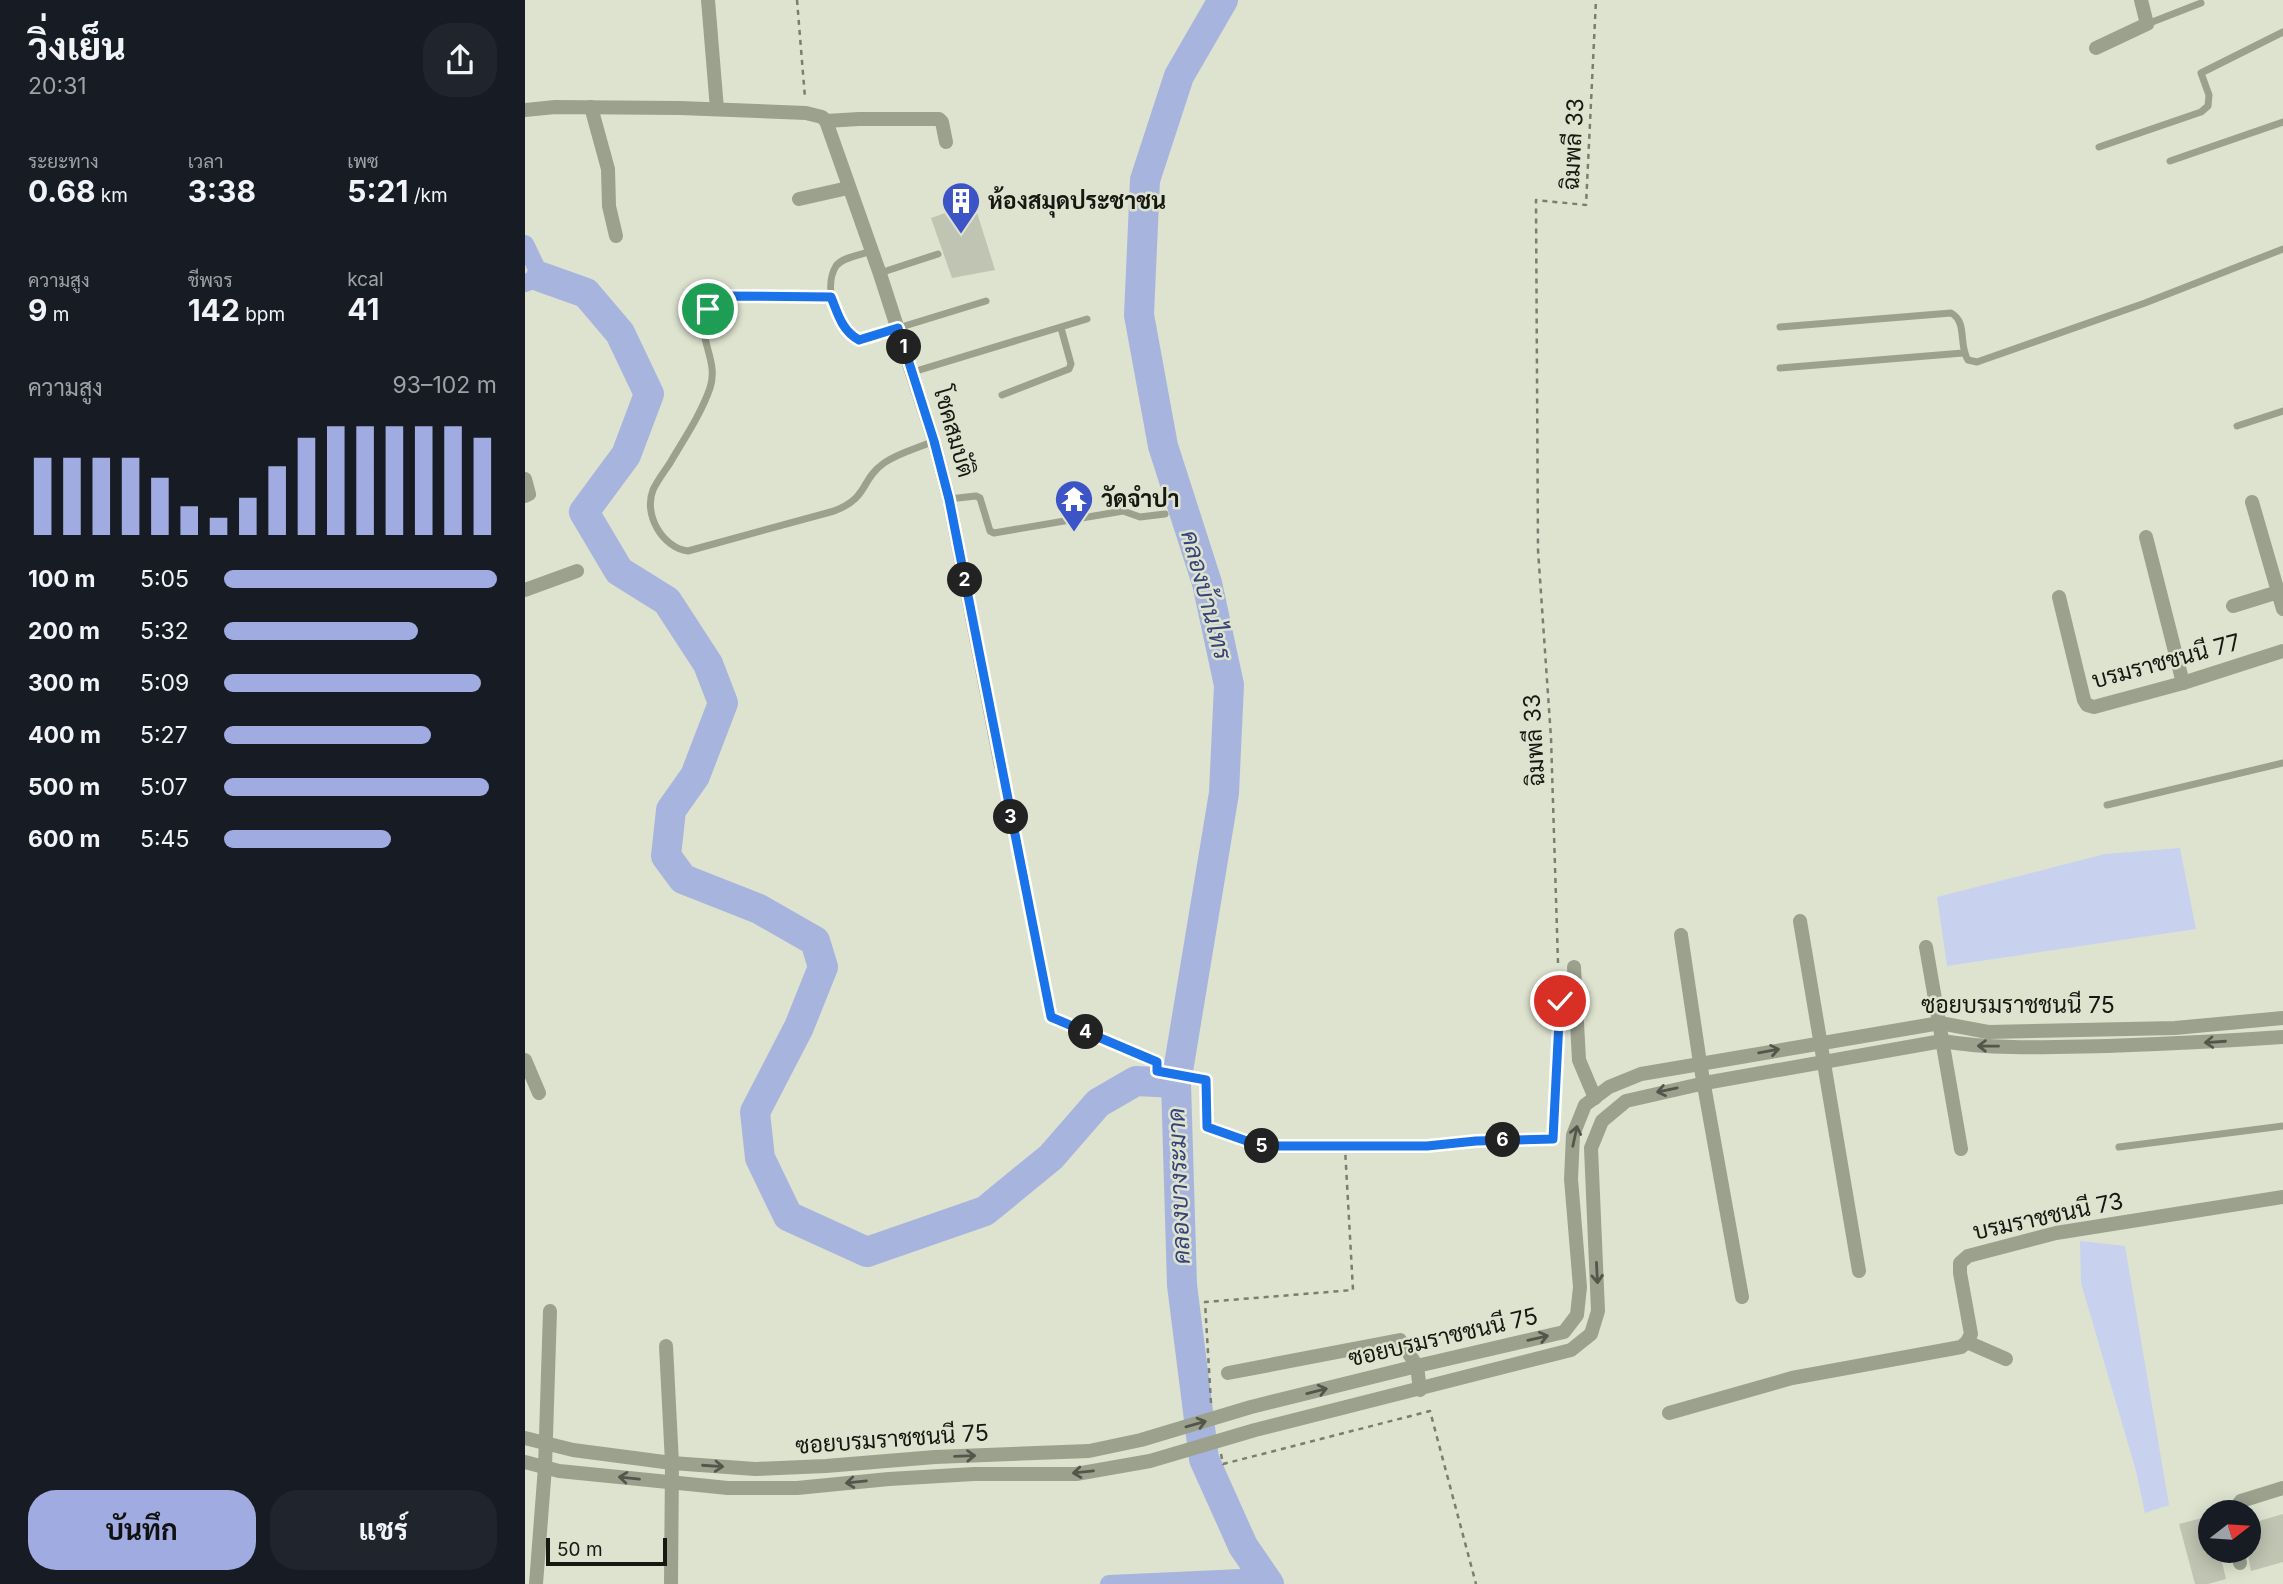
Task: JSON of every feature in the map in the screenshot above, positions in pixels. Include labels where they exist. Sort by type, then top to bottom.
[{"type":"street","points":[[708,0],[717,109]]},
{"type":"street","points":[[2096,48],[2147,24],[2141,0]]},
{"type":"street","points":[[591,107],[608,169],[609,206],[616,236]]},
{"type":"street","points":[[525,110],[591,107],[717,109],[806,113],[822,117],[825,121],[939,119],[947,142]]},
{"type":"street","name":"โชคสมบัติ","points":[[825,121],[880,274],[934,441],[949,499],[1001,766]]},
{"type":"street","points":[[799,199],[848,188]]},
{"type":"street","points":[[525,479],[529,494],[525,496]]},
{"type":"street","points":[[2252,502],[2283,609]]},
{"type":"street","points":[[2146,537],[2183,683]]},
{"type":"street","points":[[525,590],[577,571]]},
{"type":"street","points":[[2233,606],[2278,592]]},
{"type":"street","name":"บรมราชชนนี 77","points":[[2059,597],[2087,705],[2094,707],[2183,683],[2283,651]]},
{"type":"street","points":[[1800,921],[1859,1271]]},
{"type":"street","points":[[1681,935],[1700,1063],[1742,1297]]},
{"type":"street","points":[[1926,947],[1961,1149]]},
{"type":"street","points":[[1574,967],[1579,1060],[1595,1098]]},
{"type":"street","name":"ซอยบรมราชชนนี 75","points":[[525,1438],[573,1450],[672,1463],[755,1469],[936,1457],[1089,1451],[1141,1440],[1251,1408],[1564,1332],[1577,1315],[1580,1287],[1571,1179],[1573,1135],[1585,1105],[1609,1087],[1641,1074],[1940,1023],[1988,1032],[2175,1028],[2283,1018]]},
{"type":"street","name":"ซอยบรมราชชนนี 75","points":[[525,1462],[559,1471],[728,1488],[797,1489],[889,1479],[974,1474],[1076,1474],[1150,1461],[1255,1430],[1571,1350],[1591,1334],[1598,1311],[1591,1148],[1602,1121],[1626,1101],[1825,1060],[1942,1041],[1971,1046],[2052,1048],[2185,1044],[2283,1037]]},
{"type":"street","points":[[525,1060],[539,1093]]},
{"type":"street","name":"บรมราชชนนี 73","points":[[1967,1342],[1971,1334],[1960,1263],[1968,1256],[2056,1233],[2283,1197]]},
{"type":"street","points":[[536,1584],[545,1467],[550,1311]]},
{"type":"street","points":[[1228,1373],[1392,1340],[1402,1342],[1417,1366],[1420,1390]]},
{"type":"street","points":[[1669,1413],[1792,1378],[1961,1346],[1967,1342],[2006,1359]]},
{"type":"street","points":[[666,1346],[672,1463],[671,1584]]},
{"type":"street","points":[[2244,1500],[2283,1488]]},
{"type":"lane","points":[[2147,24],[2201,3]]},
{"type":"lane","points":[[2099,147],[2201,111],[2208,106],[2209,95],[2201,73],[2212,65],[2283,32]]},
{"type":"lane","points":[[2170,161],[2283,122]]},
{"type":"lane","points":[[1780,327],[1951,313],[1958,316],[1961,323],[1963,353],[1968,360],[1977,362],[2145,303],[2283,249]]},
{"type":"lane","points":[[871,251],[842,260],[836,265],[831,284],[831,297],[843,325],[851,336],[859,340],[986,301]]},
{"type":"lane","points":[[880,274],[938,254]]},
{"type":"lane","points":[[831,297],[724,296],[708,309],[703,328],[713,375],[710,388],[690,430],[652,492],[655,527],[668,542],[679,550],[688,551],[834,511],[856,500],[883,464],[934,441]]},
{"type":"lane","points":[[913,372],[1087,319]]},
{"type":"lane","points":[[1002,395],[1069,369],[1071,364],[1061,328]]},
{"type":"lane","points":[[1780,368],[1963,353]]},
{"type":"lane","points":[[2237,426],[2283,411]]},
{"type":"lane","points":[[949,499],[978,497],[993,533],[1123,511],[1140,517],[1165,514]]},
{"type":"lane","points":[[2107,805],[2283,763]]},
{"type":"lane","points":[[2119,1147],[2283,1126]]},
{"type":"path","points":[[797,0],[806,113]]},
{"type":"path","name":"ฉิมพลี 33","points":[[1559,973],[1551,737],[1538,550],[1536,200],[1586,205],[1596,0]]},
{"type":"path","points":[[1001,766],[1051,1017],[1157,1062],[1157,1071],[1206,1080],[1207,1127],[1261,1146],[1427,1146],[1476,1141],[1553,1139],[1560,1001]]},
{"type":"shaded area","points":[[2180,848],[2196,929],[1947,966],[1937,897],[2105,854]]},
{"type":"shaded area","points":[[2080,1241],[2125,1246],[2169,1505],[2145,1513],[2136,1471],[2081,1283]]},
{"type":"building","name":"ห้องสมุดประชาชน","points":[[974,203],[995,270],[952,278],[931,218]]},
{"type":"building","points":[[2283,1514],[2283,1562],[2251,1571],[2249,1563],[2261,1563],[2261,1520]]},
{"type":"building","points":[[2198,1519],[2198,1563],[2222,1563],[2226,1579],[2195,1584],[2179,1524]]},
{"type":"waterway","name":"คลองบ้านไทร","points":[[1223,0],[1179,76],[1145,180],[1139,315],[1163,446],[1207,583],[1229,685],[1224,793],[1176,1083],[1182,1285],[1204,1459],[1243,1546],[1269,1584]]},
{"type":"waterway","points":[[525,244],[541,277],[525,283]]},
{"type":"waterway","name":"คลองบางระมาด","points":[[541,277],[586,293],[620,333],[649,394],[626,455],[584,512],[619,571],[667,601],[708,664],[723,703],[695,776],[671,810],[666,856],[683,879],[759,909],[815,941],[823,967],[799,1027],[755,1112],[760,1158],[788,1216],[867,1252],[985,1211],[1051,1157],[1098,1103],[1136,1081],[1176,1083]]},
{"type":"waterway","points":[[1109,1584],[1263,1577]]},
{"type":"place","name":"ห้องสมุดประชาชน","points":[[961,235]]},
{"type":"place","name":"วัดจำปา","points":[[1074,533]]},
{"type":"route","points":[[708,309],[724,296],[831,297],[843,325],[851,336],[859,340],[898,328],[934,441],[949,499],[1051,1017],[1157,1062],[1157,1071],[1206,1080],[1207,1127],[1261,1146],[1427,1146],[1476,1141],[1553,1139],[1560,1001]]}]
